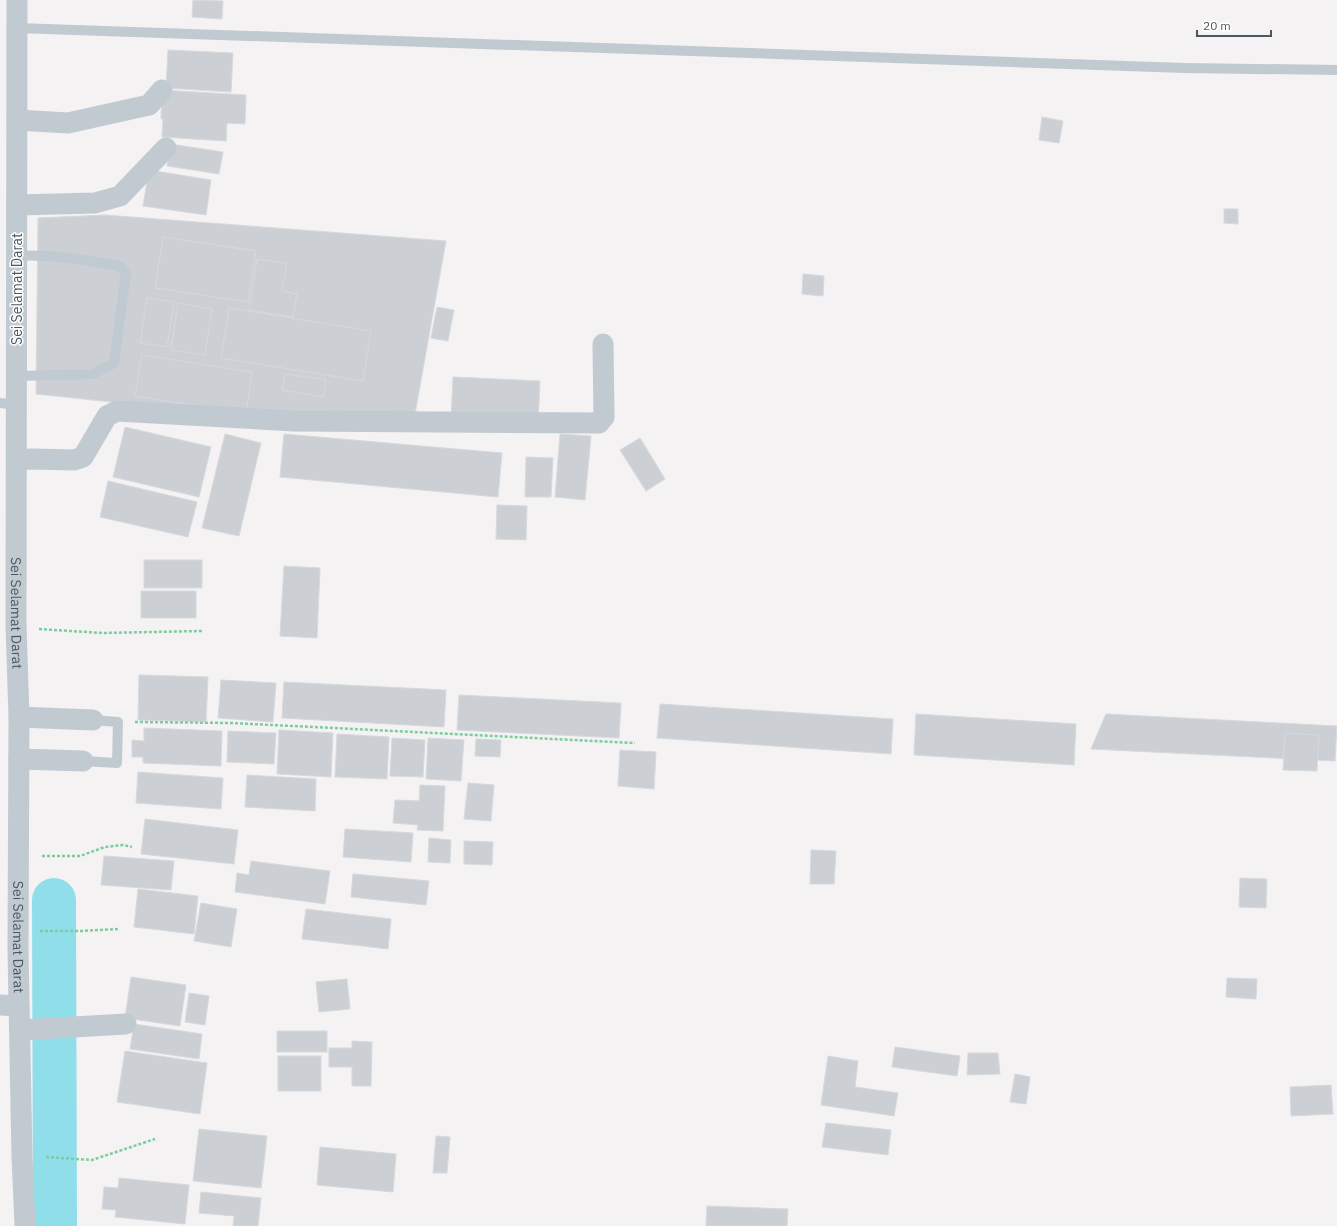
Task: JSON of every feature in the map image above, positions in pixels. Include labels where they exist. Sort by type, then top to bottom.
[{"type":"street","name":"Sei Selamat Darat","points":[[16,0],[17,376],[8,404],[24,460],[16,625],[19,717],[26,760],[18,950],[10,1006],[20,1030],[22,1156],[25,1226]]},
{"type":"street","points":[[17,120],[68,123],[149,105],[162,90]]},
{"type":"street","points":[[17,205],[95,203],[120,196],[166,148]]},
{"type":"street","points":[[24,460],[74,460],[83,457],[107,416],[117,411],[294,421],[599,423],[604,417],[603,344]]},
{"type":"street","points":[[19,717],[93,720]]},
{"type":"street","points":[[26,760],[82,761]]},
{"type":"street","points":[[20,1030],[126,1024]]},
{"type":"lane","points":[[17,28],[1185,68],[1337,70]]},
{"type":"lane","points":[[17,256],[39,255],[84,260],[120,266],[126,274],[114,363],[93,374],[17,376]]},
{"type":"lane","points":[[82,761],[117,762],[118,722],[93,720]]},
{"type":"path","points":[[33,628],[102,632],[202,631]]},
{"type":"path","points":[[118,722],[232,723],[635,742]]},
{"type":"path","points":[[37,856],[80,856],[105,847],[123,845],[132,847]]},
{"type":"path","points":[[40,931],[118,929]]},
{"type":"path","points":[[39,1156],[92,1160],[156,1139]]},
{"type":"building","points":[[193,0],[223,1],[222,19],[192,17]]},
{"type":"building","points":[[168,50],[233,53],[231,92],[166,88]]},
{"type":"building","points":[[162,90],[246,95],[245,124],[227,123],[226,141],[162,137]]},
{"type":"building","points":[[1042,117],[1063,121],[1059,143],[1039,140]]},
{"type":"building","points":[[170,144],[223,152],[219,174],[167,166]]},
{"type":"building","points":[[149,170],[211,180],[206,215],[143,206]]},
{"type":"building","points":[[1224,209],[1238,209],[1238,224],[1224,223]]},
{"type":"building","points":[[105,215],[446,241],[415,414],[187,410],[36,394],[38,218]]},
{"type":"building","points":[[163,237],[256,251],[248,302],[155,288]]},
{"type":"building","points":[[257,259],[287,263],[282,291],[297,294],[293,317],[249,310]]},
{"type":"building","points":[[803,274],[824,276],[823,296],[802,294]]},
{"type":"building","points":[[147,298],[174,302],[167,347],[140,343]]},
{"type":"building","points":[[178,303],[212,309],[205,355],[171,350]]},
{"type":"building","points":[[437,307],[454,310],[448,341],[431,338]]},
{"type":"building","points":[[229,308],[371,331],[363,381],[221,358]]},
{"type":"building","points":[[142,355],[252,372],[246,414],[135,396]]},
{"type":"building","points":[[285,374],[326,380],[323,397],[282,390]]},
{"type":"building","points":[[453,377],[540,381],[538,423],[451,420]]},
{"type":"building","points":[[125,427],[211,447],[199,497],[113,477]]},
{"type":"building","points":[[225,434],[261,443],[239,536],[202,528]]},
{"type":"building","points":[[284,434],[502,453],[498,497],[280,477]]},
{"type":"building","points":[[560,434],[591,436],[585,500],[555,497]]},
{"type":"building","points":[[640,438],[665,479],[646,491],[620,450]]},
{"type":"building","points":[[526,457],[553,458],[551,497],[525,497]]},
{"type":"building","points":[[108,481],[197,502],[188,537],[100,517]]},
{"type":"building","points":[[497,505],[527,506],[526,540],[496,539]]},
{"type":"building","points":[[144,560],[202,560],[202,588],[144,588]]},
{"type":"building","points":[[284,566],[320,568],[317,638],[280,636]]},
{"type":"building","points":[[141,591],[196,591],[196,618],[141,618]]},
{"type":"building","points":[[139,675],[208,677],[206,722],[138,720]]},
{"type":"building","points":[[221,680],[276,683],[273,722],[218,718]]},
{"type":"building","points":[[284,682],[446,690],[444,727],[282,718]]},
{"type":"building","points":[[459,695],[621,703],[619,738],[457,730]]},
{"type":"building","points":[[660,704],[893,719],[891,754],[657,738]]},
{"type":"building","points":[[916,714],[1076,724],[1074,765],[914,755]]},
{"type":"building","points":[[1106,714],[1337,726],[1335,761],[1091,749]]},
{"type":"building","points":[[144,728],[222,731],[221,766],[143,763],[143,757],[132,757],[132,740],[144,741]]},
{"type":"building","points":[[279,730],[333,733],[331,777],[277,774]]},
{"type":"building","points":[[228,731],[276,733],[274,764],[227,762]]},
{"type":"building","points":[[1285,733],[1319,735],[1317,771],[1283,770]]},
{"type":"building","points":[[337,734],[389,737],[387,779],[335,777]]},
{"type":"building","points":[[392,738],[425,740],[423,777],[390,776]]},
{"type":"building","points":[[428,738],[464,740],[461,781],[426,779]]},
{"type":"building","points":[[476,739],[501,740],[500,757],[475,756]]},
{"type":"building","points":[[620,750],[656,752],[654,789],[618,786]]},
{"type":"building","points":[[138,772],[223,778],[221,809],[136,803]]},
{"type":"building","points":[[247,775],[316,779],[315,811],[245,807]]},
{"type":"building","points":[[468,783],[494,785],[491,821],[464,819]]},
{"type":"building","points":[[420,785],[445,786],[443,831],[417,830],[418,825],[393,823],[395,800],[419,801]]},
{"type":"building","points":[[145,819],[238,830],[234,864],[141,854]]},
{"type":"building","points":[[345,829],[413,833],[411,862],[343,857]]},
{"type":"building","points":[[429,838],[451,840],[450,863],[428,862]]},
{"type":"building","points":[[464,841],[493,842],[492,865],[464,864]]},
{"type":"building","points":[[811,850],[836,851],[834,884],[810,884]]},
{"type":"building","points":[[104,856],[174,861],[171,890],[101,885]]},
{"type":"building","points":[[251,861],[330,871],[325,904],[235,892],[237,873],[249,875]]},
{"type":"building","points":[[353,874],[429,881],[426,905],[351,897]]},
{"type":"building","points":[[1240,878],[1267,879],[1266,908],[1239,907]]},
{"type":"building","points":[[138,889],[198,896],[194,934],[134,927]]},
{"type":"building","points":[[201,903],[237,909],[231,947],[194,941]]},
{"type":"building","points":[[306,909],[391,919],[388,949],[302,939]]},
{"type":"building","points":[[131,977],[186,985],[180,1026],[125,1018]]},
{"type":"building","points":[[1227,978],[1257,979],[1256,999],[1226,997]]},
{"type":"building","points":[[347,979],[350,1009],[319,1012],[316,982]]},
{"type":"building","points":[[189,993],[209,996],[205,1025],[185,1022]]},
{"type":"building","points":[[134,1024],[202,1034],[199,1059],[130,1049]]},
{"type":"building","points":[[277,1031],[327,1031],[327,1052],[277,1052]]},
{"type":"building","points":[[352,1041],[372,1042],[371,1086],[352,1086],[352,1067],[329,1067],[329,1048],[352,1048]]},
{"type":"building","points":[[895,1047],[960,1056],[957,1076],[892,1067]]},
{"type":"building","points":[[125,1051],[207,1063],[200,1114],[117,1102]]},
{"type":"building","points":[[968,1053],[998,1053],[1000,1074],[967,1075]]},
{"type":"building","points":[[278,1056],[321,1056],[321,1091],[278,1091]]},
{"type":"building","points":[[828,1056],[858,1061],[855,1087],[898,1093],[894,1116],[821,1105]]},
{"type":"building","points":[[1015,1074],[1030,1077],[1026,1104],[1010,1102]]},
{"type":"building","points":[[1331,1085],[1333,1114],[1291,1116],[1290,1087]]},
{"type":"building","points":[[826,1123],[891,1130],[888,1155],[822,1147]]},
{"type":"building","points":[[199,1129],[267,1136],[261,1188],[193,1181]]},
{"type":"building","points":[[436,1136],[450,1137],[447,1173],[433,1173]]},
{"type":"building","points":[[320,1147],[396,1154],[393,1192],[317,1185]]},
{"type":"building","points":[[119,1178],[189,1185],[185,1224],[115,1217],[116,1210],[102,1209],[104,1187],[118,1188]]},
{"type":"building","points":[[201,1192],[261,1198],[258,1226],[233,1226],[234,1216],[199,1213]]},
{"type":"building","points":[[707,1206],[788,1209],[787,1226],[706,1226]]},
{"type":"waterway","points":[[54,900],[55,1226]]}]
